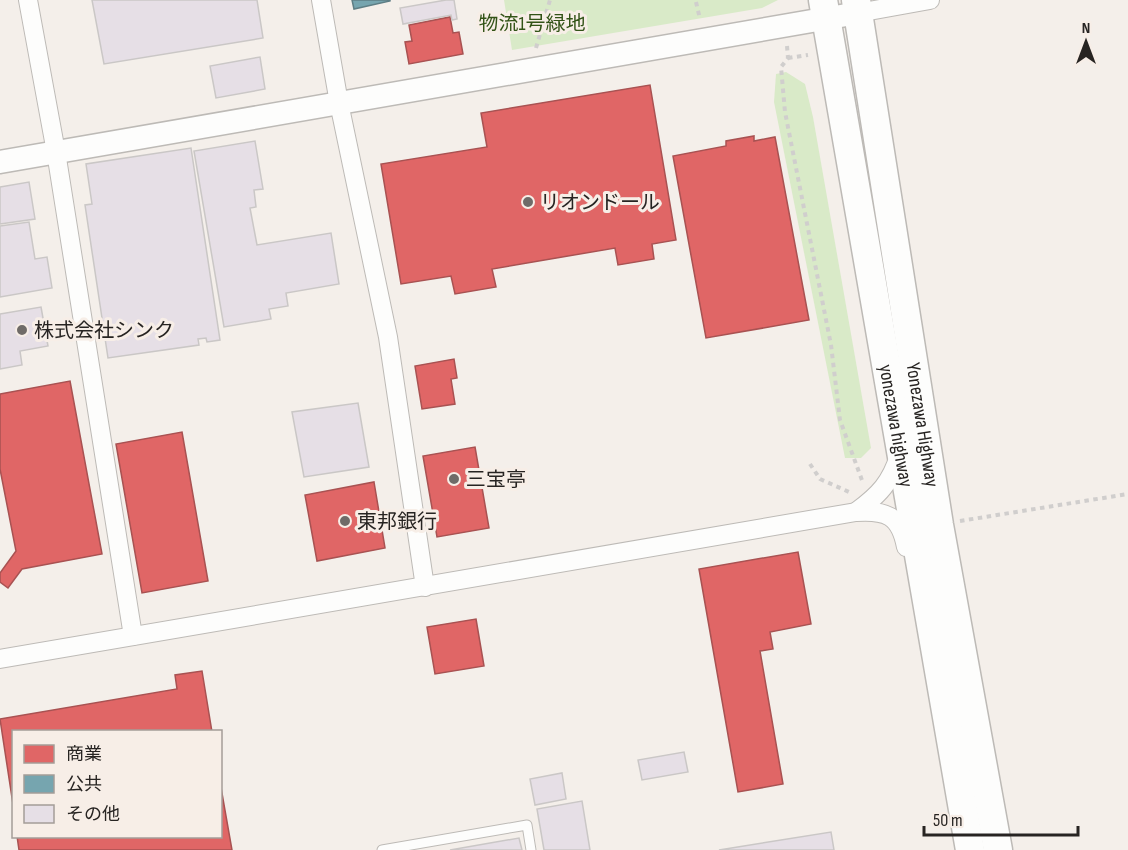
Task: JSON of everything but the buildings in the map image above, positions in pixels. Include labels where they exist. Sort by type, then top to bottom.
[{"type":"highway","name":"yonezawa highway","points":[[818,6],[899,438],[970,850]]},
{"type":"highway","name":"Yonezawa Highway","points":[[857,6],[939,525],[998,850]]},
{"type":"street","points":[[28,0],[56,152],[133,636]]},
{"type":"street","points":[[321,0],[339,103],[388,337],[425,587]]},
{"type":"street","points":[[0,162],[339,103],[818,6],[857,6],[925,0]]},
{"type":"street","points":[[856,512],[875,499],[886,486],[899,456],[899,438]]},
{"type":"street","points":[[0,659],[856,512],[875,511],[887,514],[898,522],[904,534],[917,602],[934,644]]},
{"type":"lane","points":[[382,850],[527,825],[531,850]]},
{"type":"path","points":[[534,52],[550,0]]},
{"type":"path","points":[[696,1],[701,24]]},
{"type":"path","points":[[786,43],[788,58]]},
{"type":"path","points":[[810,54],[788,58],[781,67],[785,112],[831,345],[840,420],[863,484]]},
{"type":"path","points":[[810,464],[820,479],[849,492]]},
{"type":"path","points":[[939,525],[1128,494]]},
{"type":"green space","name":"物流1号緑地","points":[[504,0],[778,0],[762,8],[512,50]]},
{"type":"green space","points":[[786,72],[805,84],[813,117],[871,448],[861,458],[845,458],[774,102],[776,74]]},
{"type":"place","name":"リオンドール","points":[[528,202]]},
{"type":"place","name":"株式会社シンク","points":[[22,330]]},
{"type":"place","name":"三宝亭","points":[[454,479]]},
{"type":"place","name":"東邦銀行","points":[[345,521]]}]
